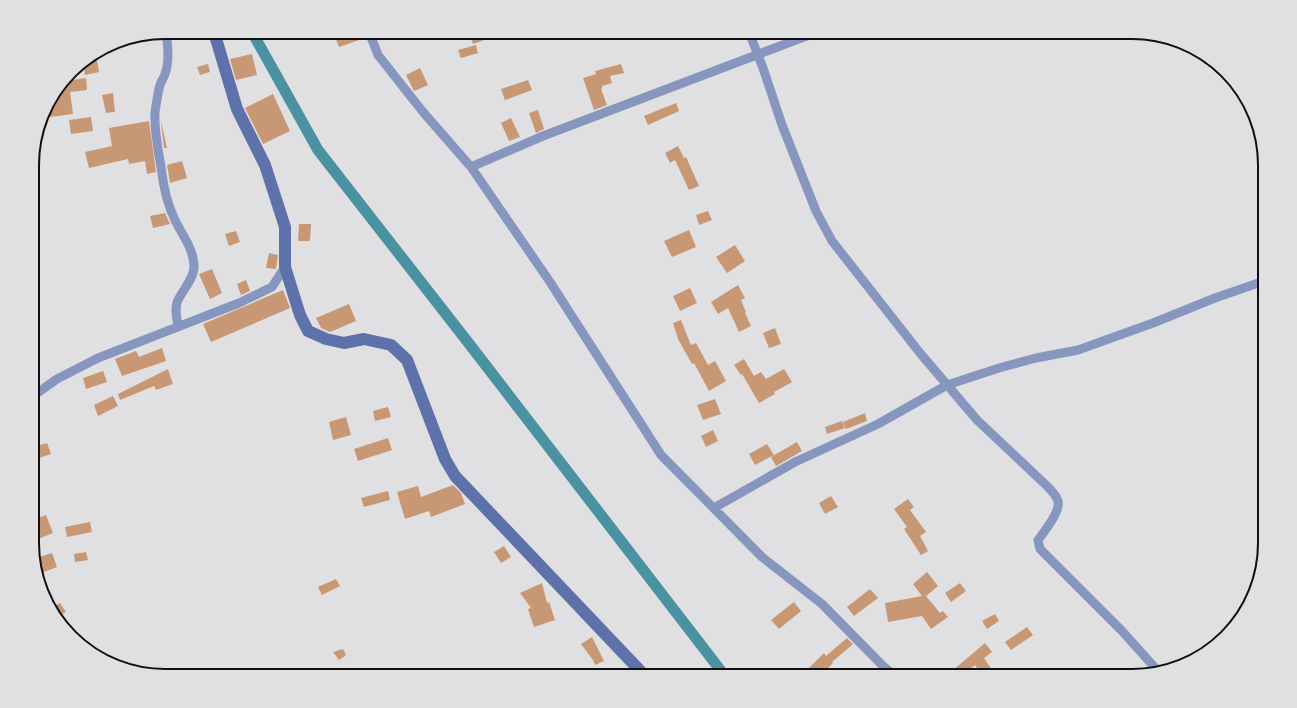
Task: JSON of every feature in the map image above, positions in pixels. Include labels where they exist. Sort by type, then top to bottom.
[{"type":"street","points":[[167,39],[166,75],[160,84],[155,112],[155,125],[163,181],[167,197],[174,219],[193,254],[194,269],[177,301],[176,318],[178,327]]},
{"type":"street","points":[[216,39],[237,109],[265,165],[285,227],[285,267],[300,315],[308,332],[326,339],[344,343],[364,339],[391,345],[407,360],[445,459],[455,476],[638,669]]},
{"type":"street","points":[[372,39],[378,55],[423,112],[471,168],[550,282],[661,455],[762,557],[822,604],[887,669]]},
{"type":"street","points":[[752,39],[782,125],[816,211],[832,241],[920,353],[977,420],[1055,495],[1059,502],[1058,510],[1038,540],[1040,549],[1122,631],[1155,667]]},
{"type":"street","points":[[471,168],[542,136],[798,39]]},
{"type":"street","points":[[39,392],[57,379],[98,358],[239,303],[272,287],[285,267]]},
{"type":"street","points":[[714,508],[795,462],[878,424],[947,385],[1036,358],[1078,350],[1258,283]]},
{"type":"building","points":[[336,39],[362,39],[339,47]]},
{"type":"building","points":[[471,39],[487,39],[473,44]]},
{"type":"building","points":[[476,45],[478,53],[461,58],[458,50]]},
{"type":"building","points":[[252,54],[257,75],[236,80],[230,59]]},
{"type":"building","points":[[97,59],[99,72],[85,75],[84,69]]},
{"type":"building","points":[[208,64],[210,72],[200,75],[197,67]]},
{"type":"building","points":[[621,64],[624,73],[610,76],[612,83],[602,86],[601,89],[607,105],[594,110],[583,78],[596,74],[595,71]]},
{"type":"building","points":[[420,68],[428,85],[414,91],[406,75]]},
{"type":"building","points":[[86,78],[87,90],[70,92],[73,114],[50,117],[60,95],[72,80]]},
{"type":"building","points":[[528,80],[532,90],[505,100],[501,89]]},
{"type":"building","points":[[113,93],[115,112],[106,113],[102,95]]},
{"type":"building","points":[[273,94],[290,131],[263,144],[245,108]]},
{"type":"building","points":[[676,103],[679,111],[648,125],[644,116]]},
{"type":"building","points":[[538,110],[544,129],[536,133],[529,113]]},
{"type":"building","points":[[91,117],[93,131],[71,134],[69,120]]},
{"type":"building","points":[[511,118],[520,137],[509,141],[501,123]]},
{"type":"building","points":[[149,121],[156,172],[147,174],[145,161],[129,164],[128,159],[89,168],[85,152],[112,146],[109,128]]},
{"type":"building","points":[[161,121],[167,148],[164,148]]},
{"type":"building","points":[[678,146],[684,158],[686,157],[699,186],[689,190],[675,160],[670,163],[665,153]]},
{"type":"building","points":[[182,161],[187,178],[170,183],[167,165]]},
{"type":"building","points":[[708,211],[712,220],[699,225],[696,215]]},
{"type":"building","points":[[165,213],[170,224],[153,228],[150,216]]},
{"type":"building","points":[[299,224],[311,224],[310,241],[298,241]]},
{"type":"building","points":[[689,230],[696,247],[672,257],[664,241]]},
{"type":"building","points":[[236,231],[240,242],[229,246],[225,234]]},
{"type":"building","points":[[735,245],[745,261],[727,273],[716,257]]},
{"type":"building","points":[[269,253],[278,255],[276,269],[266,268]]},
{"type":"building","points":[[212,269],[222,293],[210,299],[199,274]]},
{"type":"building","points":[[246,280],[250,291],[241,295],[237,284]]},
{"type":"building","points":[[738,285],[745,298],[741,300],[751,326],[739,332],[728,308],[718,314],[711,302]]},
{"type":"building","points":[[690,288],[697,303],[680,311],[673,296]]},
{"type":"building","points":[[283,290],[290,308],[211,342],[203,324]]},
{"type":"building","points":[[349,304],[356,321],[330,332],[321,328],[316,318]]},
{"type":"building","points":[[681,320],[691,345],[696,343],[708,365],[715,361],[726,381],[709,391],[694,363],[692,364],[678,339],[673,323]]},
{"type":"building","points":[[775,328],[781,344],[769,348],[763,333]]},
{"type":"building","points":[[162,348],[166,361],[122,376],[115,359],[136,351],[139,357]]},
{"type":"building","points":[[744,359],[754,376],[761,372],[766,379],[784,369],[792,382],[774,392],[775,394],[759,403],[742,374],[741,375],[734,365]]},
{"type":"building","points":[[168,369],[173,384],[156,390],[154,386],[120,400],[118,394]]},
{"type":"building","points":[[103,371],[107,382],[86,389],[83,378]]},
{"type":"building","points":[[113,396],[118,406],[98,416],[94,405]]},
{"type":"building","points":[[715,399],[721,414],[703,420],[697,405]]},
{"type":"building","points":[[388,407],[391,417],[375,421],[373,411]]},
{"type":"building","points":[[865,413],[867,421],[846,429],[843,422]]},
{"type":"building","points":[[346,417],[351,435],[333,440],[329,422]]},
{"type":"building","points":[[842,421],[845,428],[827,434],[825,427]]},
{"type":"building","points":[[713,430],[718,441],[706,447],[701,436]]},
{"type":"building","points":[[388,438],[392,450],[358,461],[354,449]]},
{"type":"building","points":[[797,442],[802,451],[776,466],[771,457]]},
{"type":"building","points":[[47,443],[51,454],[39,458],[39,445]]},
{"type":"building","points":[[767,444],[774,455],[755,465],[749,454]]},
{"type":"building","points":[[453,485],[461,493],[465,504],[431,517],[429,511],[405,519],[397,492],[418,486],[421,497]]},
{"type":"building","points":[[388,491],[390,500],[364,507],[361,498]]},
{"type":"building","points":[[831,496],[838,507],[825,514],[819,503]]},
{"type":"building","points":[[908,499],[914,507],[910,510],[926,532],[920,536],[928,551],[921,555],[904,529],[907,527],[894,509]]},
{"type":"building","points":[[46,515],[53,533],[39,539],[39,518]]},
{"type":"building","points":[[90,522],[92,532],[67,537],[65,527]]},
{"type":"building","points":[[504,546],[511,557],[501,563],[494,552]]},
{"type":"building","points":[[86,552],[88,560],[75,562],[74,554]]},
{"type":"building","points":[[52,553],[57,567],[42,573],[40,557]]},
{"type":"building","points":[[927,572],[938,586],[926,596],[940,613],[943,611],[948,617],[931,629],[922,616],[888,622],[885,603],[922,596],[913,584]]},
{"type":"building","points":[[336,579],[340,586],[322,595],[318,587]]},
{"type":"building","points":[[542,583],[547,603],[549,602],[555,620],[534,627],[528,609],[531,608],[520,593]]},
{"type":"building","points":[[960,583],[966,591],[951,602],[945,593]]},
{"type":"building","points":[[870,589],[878,598],[854,616],[847,607]]},
{"type":"building","points":[[794,602],[801,611],[779,629],[771,620]]},
{"type":"building","points":[[60,603],[66,612],[61,614],[56,605]]},
{"type":"building","points":[[995,614],[999,621],[987,629],[982,621]]},
{"type":"building","points":[[1027,627],[1033,635],[1011,650],[1005,642]]},
{"type":"building","points":[[592,637],[604,661],[595,665],[581,644]]},
{"type":"building","points":[[847,638],[853,644],[832,662],[833,663],[827,669],[808,669],[824,653],[826,656]]},
{"type":"building","points":[[985,643],[992,652],[984,658],[991,669],[978,669],[975,665],[970,669],[954,669]]},
{"type":"building","points":[[343,649],[346,655],[339,660],[333,652]]},
{"type":"waterway","points":[[256,39],[318,150],[720,669]]}]
